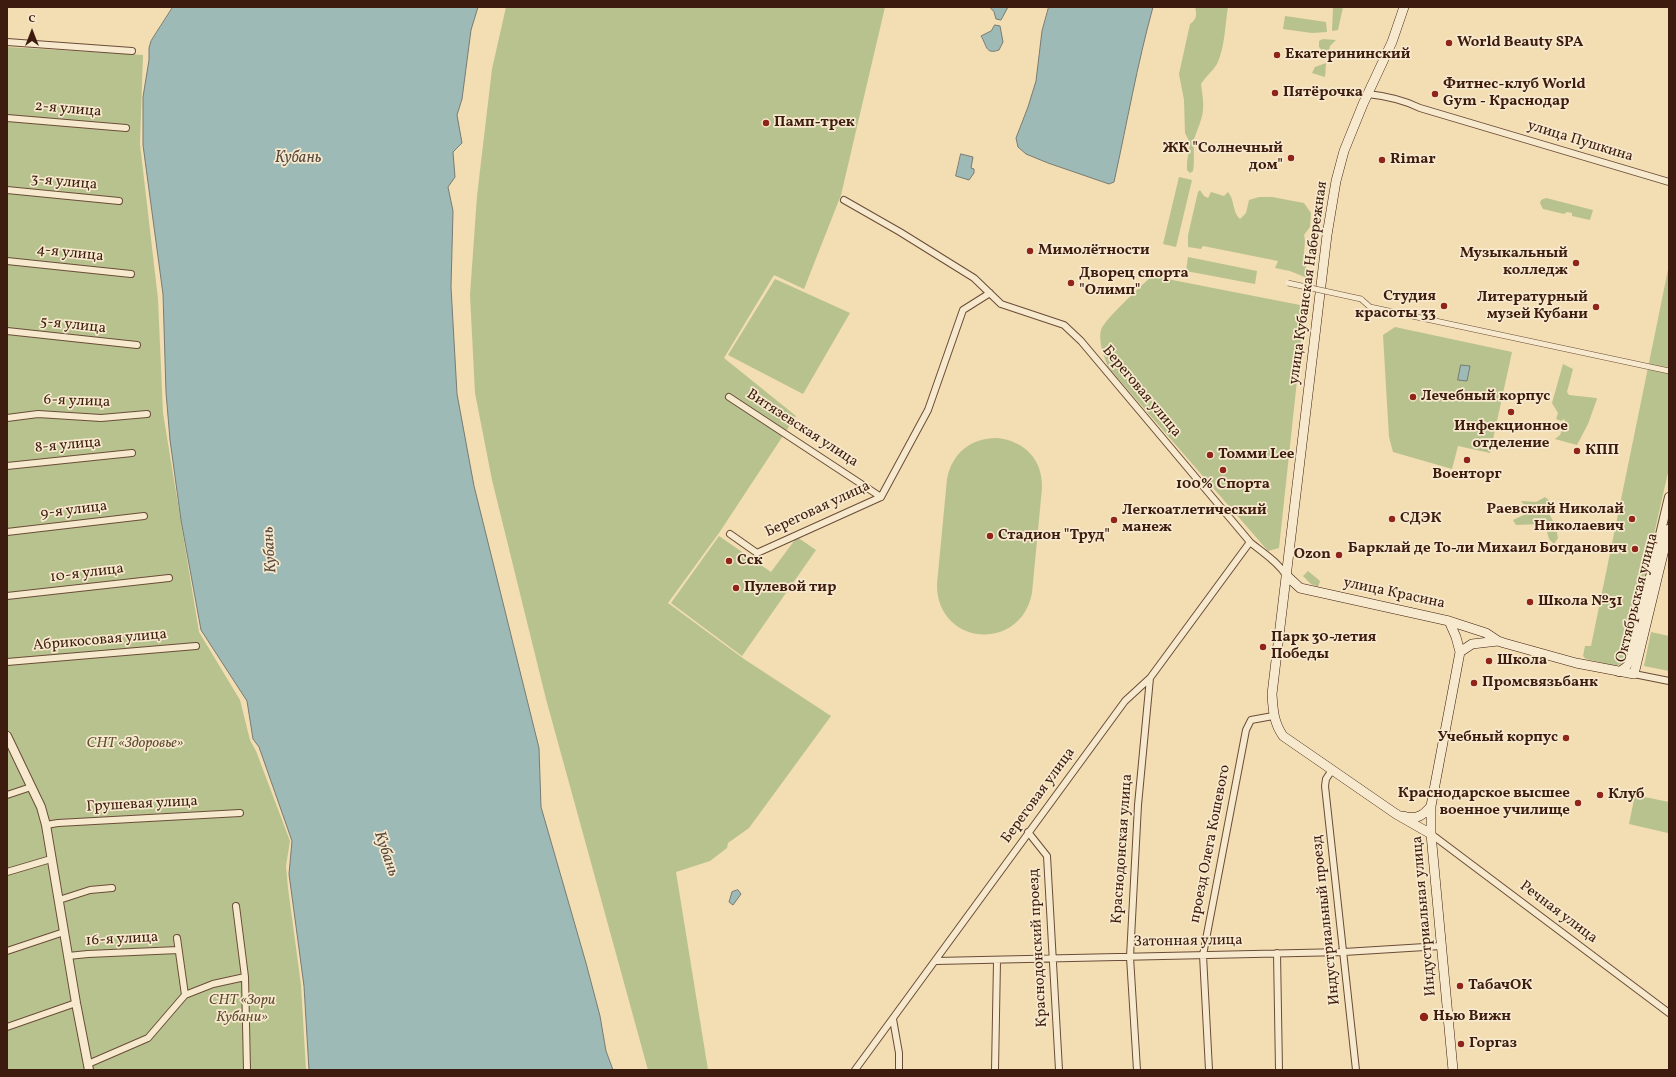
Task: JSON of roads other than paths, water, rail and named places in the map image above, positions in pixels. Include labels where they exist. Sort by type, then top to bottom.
[{"type":"main road","name":"улица Кубанская Набережная","points":[[1273,716],[1272,694],[1332,202],[1344,151],[1392,42],[1404,7]]},
{"type":"main road","name":"Октябрьская улица","points":[[1634,674],[1669,529]]},
{"type":"main road","name":"улица Красина","points":[[1286,575],[1300,588],[1449,621],[1486,633],[1498,641],[1576,663],[1634,674]]},
{"type":"main road","name":"Индустриальная улица","points":[[1449,621],[1456,637],[1460,652],[1430,806],[1431,834],[1453,1070]]},
{"type":"main road","name":"улица Красина","points":[[1460,652],[1472,644],[1498,641]]},
{"type":"main road","points":[[1273,716],[1277,727],[1283,736],[1396,814],[1431,834]]},
{"type":"main road","points":[[1396,814],[1416,818],[1425,813],[1430,806]]},
{"type":"street","points":[[7,42],[132,51]]},
{"type":"street","name":"улица Пушкина","points":[[1368,94],[1382,95],[1420,108],[1669,182]]},
{"type":"street","name":"2-я улица","points":[[7,118],[126,128]]},
{"type":"street","name":"3-я улица","points":[[7,190],[119,201]]},
{"type":"street","name":"Береговая улица","points":[[844,200],[900,232],[974,278],[1001,304],[1064,325],[1074,334],[1250,542],[1269,559],[1278,563],[1286,575]]},
{"type":"street","name":"4-я улица","points":[[7,260],[130,274]]},
{"type":"street","points":[[1288,283],[1362,299],[1370,306],[1669,370]]},
{"type":"street","name":"Береговая улица","points":[[730,534],[757,553],[881,497],[928,410],[963,310],[990,293]]},
{"type":"street","name":"5-я улица","points":[[7,331],[137,345]]},
{"type":"street","name":"Витязевская улица","points":[[728,397],[881,497]]},
{"type":"street","name":"6-я улица","points":[[7,418],[38,414],[101,418],[147,414]]},
{"type":"street","name":"8-я улица","points":[[7,466],[132,453]]},
{"type":"street","name":"Октябрьская улица","points":[[1619,672],[1627,666],[1630,661],[1669,497]]},
{"type":"street","name":"9-я улица","points":[[7,532],[144,516]]},
{"type":"street","name":"Береговая улица","points":[[855,1070],[860,1061],[893,1020],[1028,832],[1125,701],[1150,678],[1250,542]]},
{"type":"street","name":"10-я улица","points":[[7,596],[169,578]]},
{"type":"street","name":"Абрикосовая улица","points":[[7,662],[196,646]]},
{"type":"street","name":"улица Красина","points":[[1634,674],[1669,681]]},
{"type":"street","name":"Краснодонская улица","points":[[1137,1070],[1130,957],[1138,805],[1150,678]]},
{"type":"street","name":"проезд Олега Кошевого","points":[[1209,1070],[1203,956],[1246,730],[1251,720],[1273,716]]},
{"type":"street","points":[[7,736],[41,807],[46,825],[76,1003],[89,1067],[148,1038],[185,995],[213,984],[245,977]]},
{"type":"street","name":"Индустриальный проезд","points":[[1332,770],[1326,779],[1325,786],[1356,1070]]},
{"type":"street","points":[[7,796],[31,787]]},
{"type":"street","name":"Грушевая улица","points":[[46,825],[58,823],[240,813]]},
{"type":"street","name":"Краснодонский проезд","points":[[1028,832],[1048,856],[1059,1070]]},
{"type":"street","name":"Речная улица","points":[[1431,834],[1669,1013]]},
{"type":"street","points":[[7,872],[51,859]]},
{"type":"street","points":[[58,900],[90,890],[112,888]]},
{"type":"street","points":[[236,906],[245,977],[247,1070]]},
{"type":"street","points":[[7,951],[64,932]]},
{"type":"street","points":[[177,938],[185,995]]},
{"type":"street","name":"Затонная улица","points":[[936,961],[1053,960],[1344,952],[1441,946]]},
{"type":"street","name":"16-я улица","points":[[68,956],[178,950]]},
{"type":"street","points":[[1278,953],[1278,1070]]},
{"type":"street","points":[[995,1070],[997,961]]},
{"type":"street","points":[[7,1028],[76,1003]]},
{"type":"street","points":[[893,1020],[899,1053],[899,1070]]},
{"type":"water","name":"Кубань","points":[[173,7],[478,7],[471,30],[462,99],[457,115],[462,143],[453,152],[455,177],[448,187],[453,211],[451,287],[457,394],[474,486],[539,748],[541,807],[586,963],[600,1016],[606,1051],[613,1070],[309,1070],[304,986],[289,874],[292,841],[259,747],[253,739],[247,701],[201,630],[181,520],[170,440],[166,392],[163,294],[143,145],[143,97],[151,41]]},
{"type":"water","points":[[990,7],[1008,7],[1001,20],[996,19],[994,12]]},
{"type":"water","points":[[1049,7],[1153,7],[1137,72],[1114,182],[1109,184],[1048,163],[1026,154],[1018,147],[1016,138],[1036,81],[1042,31]]},
{"type":"water","points":[[995,25],[1000,26],[1003,42],[999,50],[991,51],[987,48],[981,36],[991,31]]},
{"type":"water","points":[[961,154],[973,157],[971,168],[974,169],[974,173],[969,180],[956,176]]},
{"type":"water","points":[[1461,365],[1470,366],[1467,381],[1458,380]]},
{"type":"water","points":[[738,890],[741,894],[733,905],[729,902],[732,892]]},
{"type":"place","name":"World Beauty SPA","points":[[1449,43]]},
{"type":"place","name":"Екатерининский","points":[[1277,55]]},
{"type":"place","name":"Пятёрочка","points":[[1275,93]]},
{"type":"place","name":"Фитнес-клуб World Gym - Краснодар","points":[[1435,94]]},
{"type":"place","name":"Памп-трек","points":[[766,123]]},
{"type":"place","name":"ЖК \"Солнечный дом\"","points":[[1291,158]]},
{"type":"place","name":"Rimar","points":[[1382,160]]},
{"type":"place","name":"Мимолётности","points":[[1030,251]]},
{"type":"place","name":"Музыкальный колледж","points":[[1576,263]]},
{"type":"place","name":"Дворец спорта \"Олимп\"","points":[[1071,283]]},
{"type":"place","name":"Студия красоты 33","points":[[1444,306]]},
{"type":"place","name":"Литературный музей Кубани","points":[[1596,307]]},
{"type":"place","name":"Лечебный корпус","points":[[1413,397]]},
{"type":"place","name":"Инфекционное отделение","points":[[1511,412]]},
{"type":"place","name":"КПП","points":[[1577,451]]},
{"type":"place","name":"Томми Lee","points":[[1210,455]]},
{"type":"place","name":"Военторг","points":[[1467,460]]},
{"type":"place","name":"100% Спорта","points":[[1223,470]]},
{"type":"place","name":"СДЭК","points":[[1392,519]]},
{"type":"place","name":"Раевский Николай Николаевич","points":[[1632,519]]},
{"type":"place","name":"Легкоатлетический манеж","points":[[1114,520]]},
{"type":"place","name":"Стадион \"Труд\"","points":[[990,536]]},
{"type":"place","name":"Барклай де То-ли Михаил Богданович","points":[[1635,549]]},
{"type":"place","name":"Ozon","points":[[1339,555]]},
{"type":"place","name":"Сск","points":[[729,561]]},
{"type":"place","name":"Пулевой тир","points":[[736,588]]},
{"type":"place","name":"Школа №31","points":[[1530,602]]},
{"type":"place","name":"Парк 30-летия Победы","points":[[1263,647]]},
{"type":"place","name":"Школа","points":[[1489,661]]},
{"type":"place","name":"Промсвязьбанк","points":[[1474,683]]},
{"type":"place","name":"Учебный корпус","points":[[1566,738]]},
{"type":"place","name":"Клуб","points":[[1600,795]]},
{"type":"place","name":"Краснодарское высшее военное училище","points":[[1578,803]]},
{"type":"place","name":"ТабачОК","points":[[1460,986]]},
{"type":"place","name":"Нью Вижн","points":[[1424,1017]]},
{"type":"place","name":"Горгаз","points":[[1461,1044]]},
{"type":"park label","name":"СНТ «Здоровье»","points":[[135,744]]},
{"type":"park label","name":"СНТ «Зори Кубани»","points":[[242,1010]]}]
